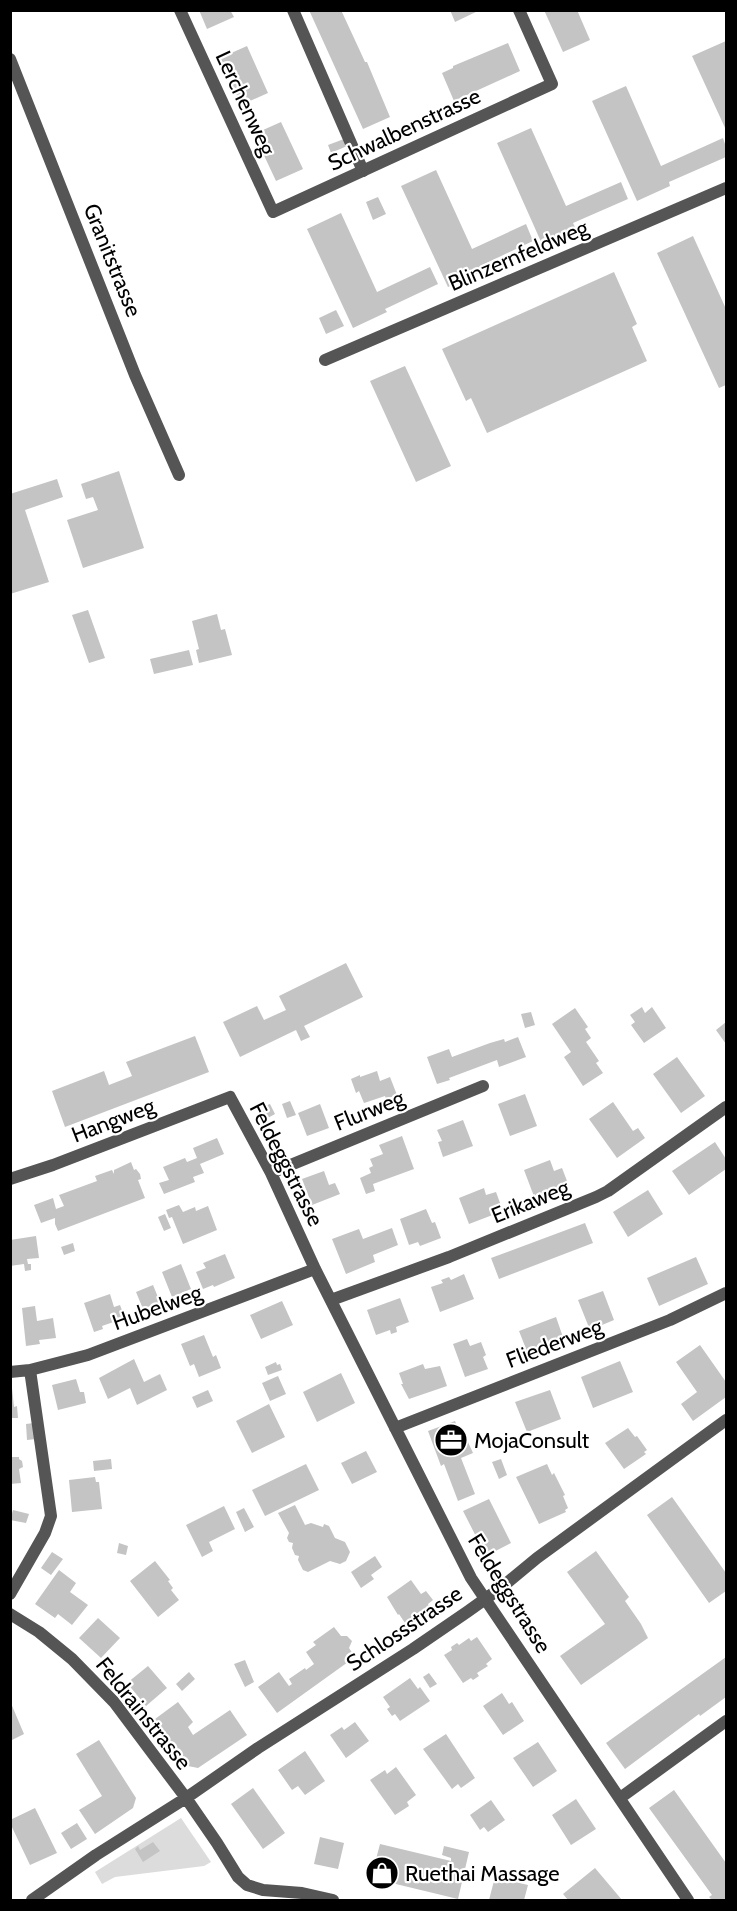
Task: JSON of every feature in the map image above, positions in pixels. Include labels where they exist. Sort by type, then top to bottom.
[{"type":"street","name":"Lerchenweg","points":[[180,10],[273,212]]},
{"type":"street","points":[[293,10],[363,171]]},
{"type":"street","name":"Schwalbenstrasse","points":[[273,212],[552,84],[519,10]]},
{"type":"street","name":"Granitstrasse","points":[[10,59],[135,375],[180,475]]},
{"type":"street","name":"Blinzernfeldweg","points":[[325,360],[726,188]]},
{"type":"street","name":"Flurweg","points":[[271,1173],[483,1086]]},
{"type":"street","name":"Feldeggstrasse","points":[[230,1097],[271,1173],[315,1269],[471,1578],[688,1900]]},
{"type":"street","name":"Hangweg","points":[[10,1179],[53,1165],[230,1097]]},
{"type":"street","name":"Erikaweg","points":[[331,1300],[448,1257],[596,1197],[608,1191],[726,1107]]},
{"type":"street","name":"Hubelweg","points":[[10,1372],[30,1370],[88,1355],[315,1269]]},
{"type":"street","name":"Fliederweg","points":[[395,1428],[670,1320],[726,1293]]},
{"type":"street","points":[[10,1594],[45,1533],[51,1516],[30,1370]]},
{"type":"street","name":"Schlossstrasse","points":[[32,1900],[258,1748],[413,1649],[485,1599],[537,1558],[726,1420]]},
{"type":"street","name":"Feldrainstrasse","points":[[10,1614],[39,1632],[72,1659],[114,1702],[186,1798],[238,1877],[247,1886],[262,1890],[302,1893],[333,1900]]},
{"type":"street","points":[[620,1798],[726,1721]]},
{"type":"shaded area","points":[[181,1818],[211,1862],[204,1866],[115,1877],[102,1884],[95,1872]]},
{"type":"building","points":[[199,10],[230,10],[234,17],[207,29]]},
{"type":"building","points":[[309,10],[341,10],[367,62],[390,117],[363,129]]},
{"type":"building","points":[[450,10],[480,10],[455,22]]},
{"type":"building","points":[[544,10],[577,10],[590,40],[563,52]]},
{"type":"building","points":[[726,41],[726,130],[692,56]]},
{"type":"building","points":[[508,43],[520,71],[454,101],[442,73],[453,66]]},
{"type":"building","points":[[247,46],[268,93],[241,105],[220,58]]},
{"type":"building","points":[[626,86],[661,166],[723,138],[726,157],[669,182],[670,186],[637,201],[592,101]]},
{"type":"building","points":[[281,122],[303,169],[276,181],[254,134]]},
{"type":"building","points":[[531,128],[566,206],[621,182],[628,199],[573,223],[576,229],[542,244],[497,143]]},
{"type":"building","points":[[344,139],[347,146],[331,153],[328,145]]},
{"type":"building","points":[[436,170],[472,249],[526,224],[533,241],[480,266],[483,271],[448,287],[401,186]]},
{"type":"building","points":[[378,197],[386,214],[373,220],[366,202]]},
{"type":"building","points":[[341,213],[377,292],[430,267],[438,284],[385,309],[387,312],[353,328],[307,229]]},
{"type":"building","points":[[693,236],[726,309],[726,385],[719,388],[657,253]]},
{"type":"building","points":[[614,272],[637,324],[632,327],[647,361],[487,433],[471,398],[466,401],[442,349]]},
{"type":"building","points":[[336,310],[344,326],[326,334],[319,318]]},
{"type":"building","points":[[405,366],[451,466],[416,482],[370,381]]},
{"type":"building","points":[[119,471],[144,548],[83,568],[67,520],[98,510],[93,497],[86,499],[81,484]]},
{"type":"building","points":[[57,479],[63,497],[25,510],[49,582],[10,594],[10,494]]},
{"type":"building","points":[[88,610],[105,658],[89,663],[72,615]]},
{"type":"building","points":[[217,614],[221,630],[225,629],[232,655],[199,663],[196,650],[199,649],[192,621]]},
{"type":"building","points":[[189,650],[193,665],[154,674],[150,659]]},
{"type":"building","points":[[346,963],[363,997],[304,1026],[310,1037],[301,1041],[296,1030],[240,1057],[223,1022],[257,1006],[264,1020],[286,1010],[279,996]]},
{"type":"building","points":[[642,1007],[645,1013],[652,1007],[666,1028],[644,1043],[631,1025],[635,1022],[630,1015]]},
{"type":"building","points":[[575,1008],[588,1027],[585,1029],[591,1038],[586,1042],[599,1061],[596,1063],[603,1073],[583,1086],[564,1057],[571,1052],[552,1024]]},
{"type":"building","points":[[531,1012],[535,1025],[525,1028],[521,1014]]},
{"type":"building","points":[[726,1022],[726,1044],[716,1030]]},
{"type":"building","points":[[195,1036],[209,1072],[65,1127],[52,1091],[104,1071],[109,1085],[132,1076],[126,1062]]},
{"type":"building","points":[[518,1037],[526,1057],[499,1067],[497,1060],[437,1084],[427,1057],[449,1049],[452,1057],[490,1043],[504,1039],[505,1042]]},
{"type":"building","points":[[677,1057],[705,1096],[681,1113],[653,1074]]},
{"type":"building","points":[[377,1071],[380,1081],[390,1077],[397,1095],[386,1099],[385,1096],[364,1103],[359,1091],[356,1093],[351,1079]]},
{"type":"building","points":[[525,1094],[537,1126],[510,1136],[498,1104]]},
{"type":"building","points":[[290,1101],[296,1115],[287,1118],[282,1104]]},
{"type":"building","points":[[613,1102],[633,1131],[638,1128],[645,1138],[617,1158],[589,1119]]},
{"type":"building","points":[[270,1104],[275,1114],[266,1119],[261,1108]]},
{"type":"building","points":[[320,1104],[329,1128],[307,1136],[298,1113]]},
{"type":"building","points":[[463,1120],[473,1146],[443,1157],[438,1142],[442,1141],[437,1130]]},
{"type":"building","points":[[402,1136],[414,1169],[373,1184],[375,1191],[366,1194],[360,1178],[371,1173],[369,1168],[373,1166],[370,1159],[383,1154],[379,1145]]},
{"type":"building","points":[[217,1138],[224,1154],[200,1164],[204,1173],[193,1177],[195,1182],[164,1194],[159,1183],[169,1180],[163,1167],[185,1158],[187,1162],[197,1158],[193,1148]]},
{"type":"building","points":[[715,1142],[726,1159],[726,1169],[689,1195],[672,1171]]},
{"type":"building","points":[[550,1160],[554,1171],[562,1168],[569,1186],[535,1199],[524,1170]]},
{"type":"building","points":[[131,1162],[134,1170],[136,1169],[140,1174],[141,1179],[138,1180],[145,1198],[58,1231],[55,1218],[41,1223],[34,1205],[53,1198],[56,1209],[64,1206],[59,1195],[97,1181],[95,1176],[112,1170],[114,1174],[114,1170]]},
{"type":"building","points":[[324,1171],[329,1185],[335,1183],[340,1194],[312,1205],[302,1179]]},
{"type":"building","points":[[484,1188],[486,1195],[496,1192],[503,1211],[469,1224],[459,1198]]},
{"type":"building","points":[[648,1190],[663,1214],[628,1237],[613,1212]]},
{"type":"building","points":[[179,1205],[183,1212],[195,1207],[196,1211],[208,1206],[217,1230],[183,1244],[172,1217],[169,1218],[166,1210]]},
{"type":"building","points":[[426,1209],[432,1223],[435,1222],[441,1238],[420,1246],[418,1242],[409,1245],[400,1219]]},
{"type":"building","points":[[165,1214],[171,1228],[164,1231],[158,1217]]},
{"type":"building","points":[[585,1223],[593,1243],[499,1279],[491,1258]]},
{"type":"building","points":[[392,1228],[398,1245],[373,1255],[375,1262],[346,1274],[332,1239],[359,1229],[363,1239]]},
{"type":"building","points":[[36,1236],[39,1258],[27,1259],[28,1264],[31,1264],[31,1270],[25,1271],[24,1264],[10,1266],[10,1240]]},
{"type":"building","points":[[73,1243],[75,1251],[64,1255],[61,1247]]},
{"type":"building","points":[[225,1254],[235,1278],[203,1289],[196,1272],[206,1268],[203,1263]]},
{"type":"building","points":[[696,1257],[708,1284],[659,1306],[647,1278]]},
{"type":"building","points":[[181,1264],[191,1289],[172,1297],[162,1272]]},
{"type":"building","points":[[464,1274],[474,1299],[440,1312],[431,1287],[443,1283],[441,1280],[449,1277],[451,1280]]},
{"type":"building","points":[[153,1285],[160,1302],[143,1309],[136,1292]]},
{"type":"building","points":[[603,1291],[614,1320],[590,1330],[578,1300]]},
{"type":"building","points":[[110,1294],[114,1307],[120,1305],[125,1318],[102,1326],[103,1329],[94,1332],[84,1303]]},
{"type":"building","points":[[400,1298],[409,1322],[396,1327],[397,1332],[391,1334],[390,1330],[376,1335],[367,1310]]},
{"type":"building","points":[[282,1301],[293,1325],[261,1339],[250,1315]]},
{"type":"building","points":[[35,1306],[37,1321],[53,1318],[56,1338],[39,1340],[40,1344],[26,1346],[22,1308]]},
{"type":"building","points":[[556,1317],[564,1340],[528,1354],[519,1331]]},
{"type":"building","points":[[204,1335],[213,1357],[216,1355],[221,1368],[199,1377],[194,1364],[190,1366],[181,1344]]},
{"type":"building","points":[[467,1339],[470,1346],[481,1342],[486,1355],[483,1357],[488,1369],[465,1377],[453,1344]]},
{"type":"building","points":[[700,1345],[726,1382],[726,1397],[693,1421],[681,1404],[697,1392],[676,1362]]},
{"type":"building","points":[[134,1359],[144,1382],[160,1374],[167,1390],[137,1405],[130,1388],[108,1399],[99,1378]]},
{"type":"building","points":[[620,1361],[633,1392],[593,1408],[581,1377]]},
{"type":"building","points":[[276,1362],[277,1365],[280,1364],[282,1370],[268,1375],[265,1367]]},
{"type":"building","points":[[423,1364],[425,1369],[440,1366],[447,1386],[409,1399],[401,1384],[403,1384],[399,1373]]},
{"type":"building","points":[[341,1373],[355,1403],[317,1422],[303,1392]]},
{"type":"building","points":[[278,1376],[286,1394],[270,1401],[262,1383]]},
{"type":"building","points":[[76,1379],[80,1392],[84,1392],[86,1403],[58,1410],[52,1385]]},
{"type":"building","points":[[10,1388],[12,1388],[14,1407],[17,1406],[18,1418],[10,1418]]},
{"type":"building","points":[[208,1390],[213,1401],[197,1408],[192,1397]]},
{"type":"building","points":[[550,1390],[561,1419],[527,1432],[515,1402]]},
{"type":"building","points":[[269,1404],[285,1437],[252,1453],[236,1421]]},
{"type":"building","points":[[455,1421],[463,1442],[467,1440],[473,1453],[461,1458],[475,1494],[458,1501],[444,1464],[441,1466],[428,1431]]},
{"type":"building","points":[[34,1423],[36,1439],[27,1440],[26,1424]]},
{"type":"building","points":[[628,1428],[647,1450],[644,1452],[646,1454],[624,1469],[605,1443]]},
{"type":"building","points":[[366,1451],[377,1472],[352,1484],[341,1463]]},
{"type":"building","points":[[10,1457],[19,1457],[22,1461],[23,1467],[19,1469],[21,1483],[10,1484]]},
{"type":"building","points":[[111,1459],[112,1469],[94,1471],[93,1461]]},
{"type":"building","points":[[501,1459],[507,1475],[499,1479],[492,1462]]},
{"type":"building","points":[[306,1464],[319,1490],[265,1516],[252,1490]]},
{"type":"building","points":[[547,1464],[565,1495],[563,1496],[568,1508],[566,1512],[539,1524],[516,1477]]},
{"type":"building","points":[[95,1477],[96,1482],[99,1482],[102,1509],[72,1512],[69,1480]]},
{"type":"building","points":[[672,1497],[726,1573],[726,1591],[709,1603],[647,1515]]},
{"type":"building","points":[[489,1499],[511,1543],[486,1556],[463,1511]]},
{"type":"building","points":[[295,1505],[305,1525],[311,1523],[323,1527],[324,1524],[329,1526],[335,1538],[345,1542],[350,1552],[346,1561],[340,1564],[330,1561],[308,1572],[303,1570],[298,1560],[299,1556],[295,1555],[292,1548],[293,1543],[287,1538],[289,1533],[278,1513]]},
{"type":"building","points":[[224,1506],[235,1529],[209,1542],[213,1551],[202,1557],[186,1525]]},
{"type":"building","points":[[244,1508],[254,1527],[245,1532],[236,1512]]},
{"type":"building","points":[[13,1510],[29,1514],[26,1523],[10,1520]]},
{"type":"building","points":[[119,1543],[128,1546],[126,1555],[117,1553]]},
{"type":"building","points":[[596,1551],[629,1597],[625,1601],[648,1638],[581,1685],[560,1656],[605,1624],[567,1572]]},
{"type":"building","points":[[52,1552],[63,1559],[51,1575],[41,1568]]},
{"type":"building","points":[[375,1556],[382,1567],[371,1575],[374,1579],[361,1588],[351,1572]]},
{"type":"building","points":[[155,1561],[170,1580],[168,1581],[173,1588],[171,1590],[179,1600],[158,1617],[130,1581]]},
{"type":"building","points":[[59,1570],[76,1583],[70,1592],[88,1605],[72,1625],[58,1614],[55,1618],[35,1604]]},
{"type":"building","points":[[411,1580],[421,1594],[426,1591],[433,1600],[428,1604],[429,1606],[405,1623],[387,1597]]},
{"type":"building","points":[[98,1618],[120,1638],[101,1658],[79,1638]]},
{"type":"building","points":[[334,1627],[341,1636],[347,1636],[352,1641],[349,1648],[355,1657],[277,1713],[258,1687],[279,1672],[289,1686],[292,1684],[289,1679],[314,1664],[306,1652],[316,1645],[313,1642]]},
{"type":"building","points":[[477,1637],[492,1659],[486,1664],[488,1666],[477,1673],[479,1676],[463,1683],[444,1655],[457,1643],[459,1645],[469,1638],[471,1641]]},
{"type":"building","points":[[726,1657],[726,1697],[700,1716],[699,1714],[625,1769],[606,1743]]},
{"type":"building","points":[[245,1660],[254,1682],[245,1687],[234,1664]]},
{"type":"building","points":[[148,1666],[167,1688],[146,1706],[127,1683]]},
{"type":"building","points":[[189,1672],[195,1679],[182,1691],[176,1684]]},
{"type":"building","points":[[429,1673],[437,1684],[430,1688],[423,1677]]},
{"type":"building","points":[[410,1678],[430,1701],[400,1721],[387,1709],[390,1707],[383,1697]]},
{"type":"building","points":[[502,1693],[509,1704],[512,1702],[524,1721],[503,1735],[483,1706]]},
{"type":"building","points":[[10,1701],[24,1734],[10,1741]]},
{"type":"building","points":[[178,1702],[193,1722],[188,1727],[193,1735],[230,1710],[247,1735],[198,1768],[188,1766],[155,1719]]},
{"type":"building","points":[[355,1722],[369,1741],[346,1758],[330,1735],[342,1727],[344,1730]]},
{"type":"building","points":[[446,1734],[475,1778],[461,1788],[458,1784],[452,1789],[423,1749]]},
{"type":"building","points":[[99,1740],[136,1798],[133,1808],[95,1834],[79,1810],[102,1796],[76,1754]]},
{"type":"building","points":[[538,1742],[557,1771],[533,1787],[513,1758]]},
{"type":"building","points":[[305,1751],[325,1781],[305,1795],[298,1786],[292,1790],[278,1770]]},
{"type":"building","points":[[396,1767],[416,1795],[407,1802],[409,1806],[395,1815],[370,1780],[385,1770],[387,1774]]},
{"type":"building","points":[[253,1788],[285,1833],[263,1849],[231,1804]]},
{"type":"building","points":[[674,1790],[726,1863],[726,1900],[712,1900],[709,1897],[712,1895],[649,1808]]},
{"type":"building","points":[[576,1799],[596,1829],[571,1845],[552,1815]]},
{"type":"building","points":[[491,1800],[505,1820],[488,1832],[484,1827],[480,1830],[470,1815]]},
{"type":"building","points":[[35,1808],[57,1853],[30,1865],[10,1820]]},
{"type":"building","points":[[77,1823],[87,1839],[71,1849],[61,1833]]},
{"type":"building","points":[[320,1837],[344,1843],[338,1869],[314,1864]]},
{"type":"building","points":[[153,1842],[160,1851],[143,1862],[135,1849],[138,1846],[140,1850]]},
{"type":"building","points":[[380,1844],[451,1861],[451,1858],[442,1855],[444,1846],[469,1852],[458,1899],[371,1878]]},
{"type":"building","points":[[595,1868],[622,1900],[568,1900],[563,1894]]},
{"type":"building","points":[[495,1877],[528,1885],[524,1900],[489,1900]]},
{"type":"place","name":"MojaConsult","points":[[451,1440]]},
{"type":"place","name":"Ruethai Massage","points":[[382,1873]]}]
